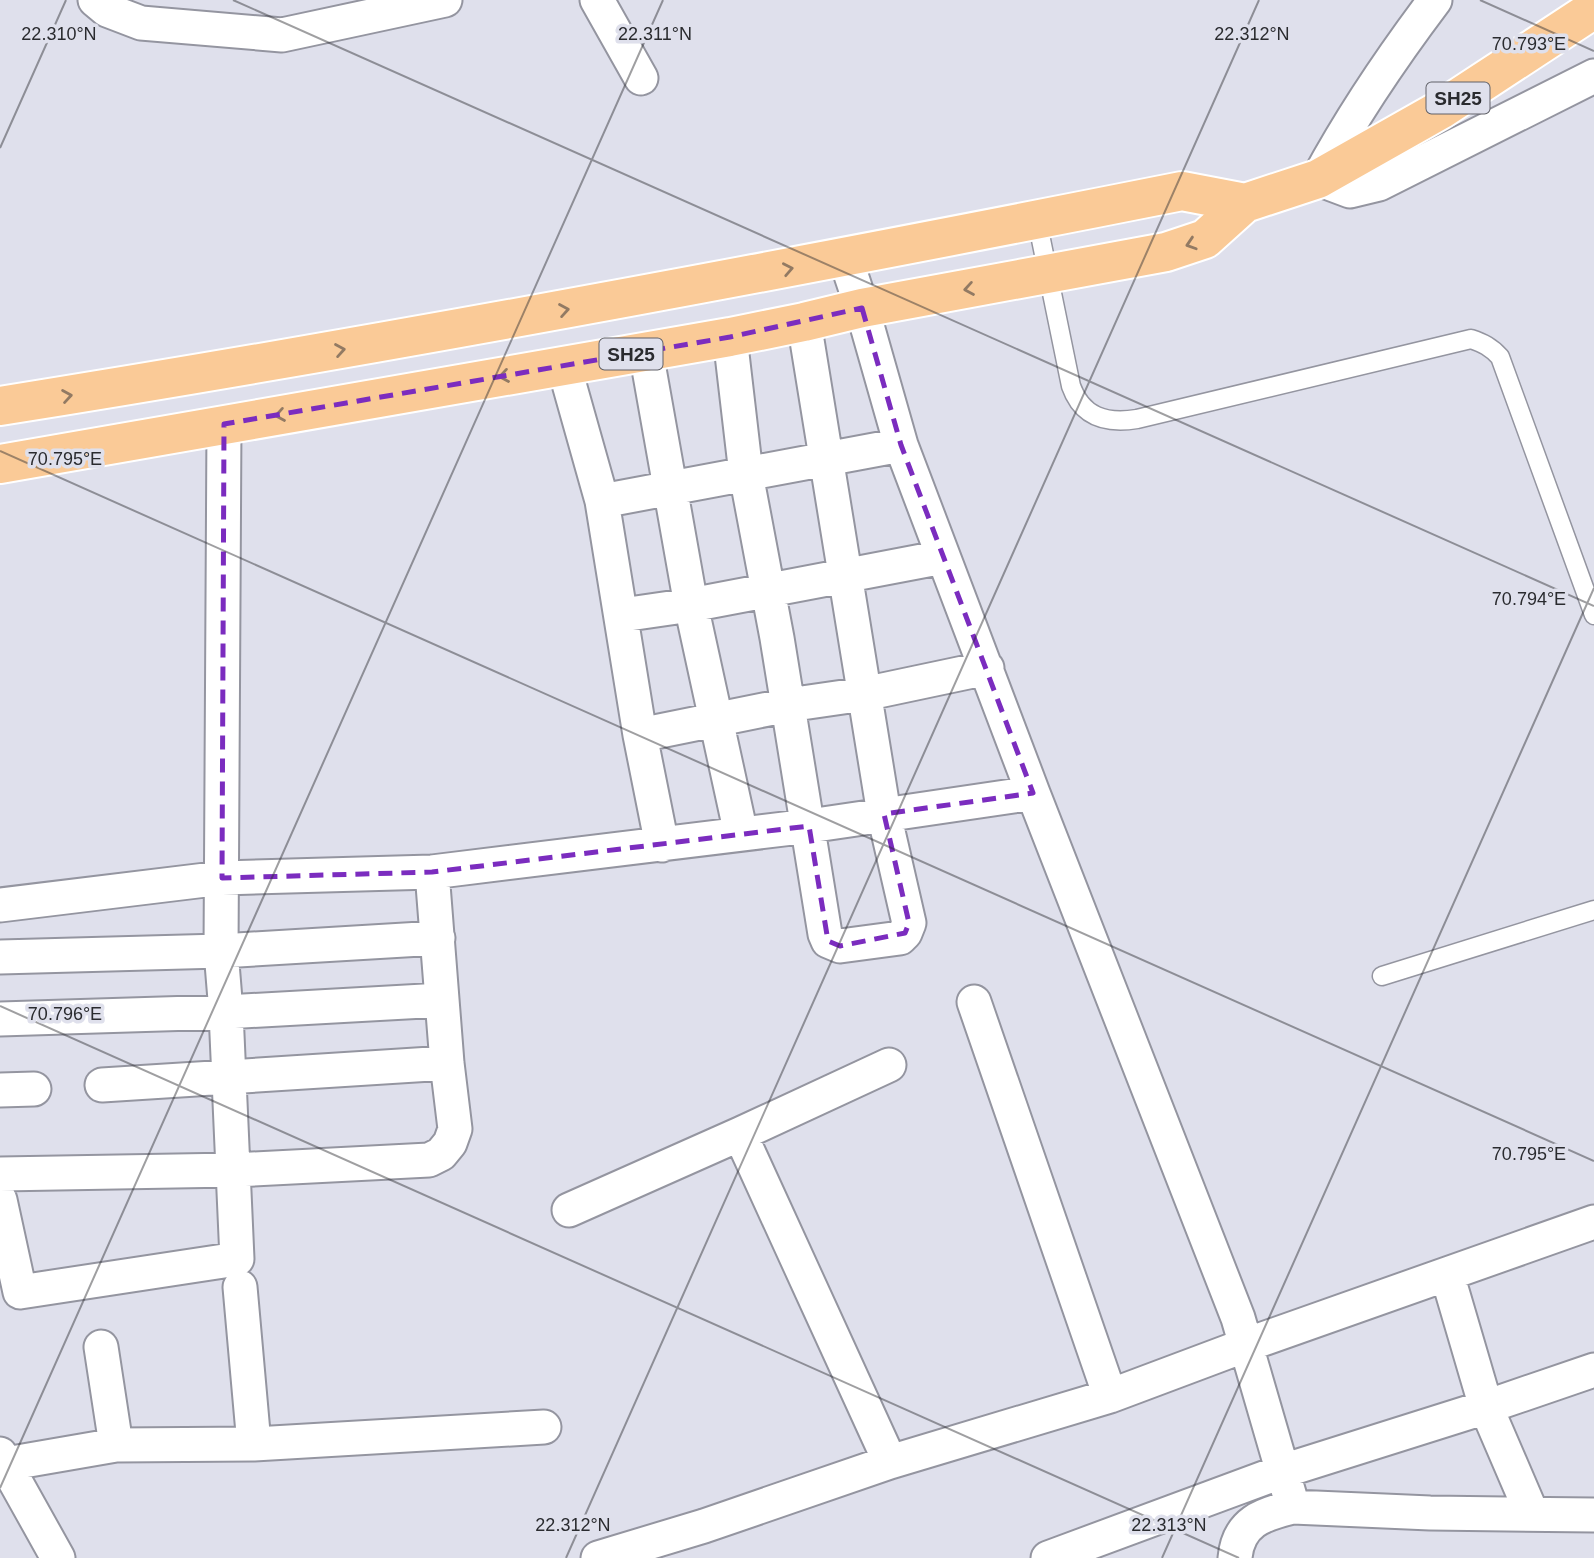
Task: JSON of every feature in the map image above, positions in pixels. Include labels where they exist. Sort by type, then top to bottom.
[{"type":"main road","name":"SH25","points":[[0,464],[730,337],[804,323],[862,308],[1166,252],[1205,239],[1245,203],[1318,178],[1440,110],[1594,9]]},
{"type":"main road","name":"SH25","points":[[0,407],[252,366],[698,286],[1182,191],[1245,203]]},
{"type":"street","points":[[95,0],[107,10],[141,23],[282,35],[445,0]]},
{"type":"street","points":[[597,0],[641,78]]},
{"type":"street","points":[[1435,0],[1348,123],[1318,178],[1350,191],[1378,184],[1592,82]]},
{"type":"street","points":[[845,257],[901,445],[1233,1306],[1293,1507]]},
{"type":"street","points":[[730,337],[746,474],[809,826],[825,934],[828,941],[840,946],[900,939],[909,923],[884,814],[804,323]]},
{"type":"street","points":[[646,352],[668,488],[691,605],[741,834]]},
{"type":"street","points":[[564,366],[602,500],[640,735],[662,845]]},
{"type":"street","points":[[0,1200],[20,1292],[237,1259],[226,1012],[220,951],[224,424]]},
{"type":"street","points":[[602,500],[901,445]]},
{"type":"street","points":[[622,615],[691,605],[943,558]]},
{"type":"street","points":[[640,735],[788,705],[864,694],[987,668]]},
{"type":"street","points":[[0,905],[222,877],[432,872],[809,826],[1033,793]]},
{"type":"street","points":[[0,1174],[234,1170],[429,1160],[441,1154],[450,1143],[455,1129],[432,872]]},
{"type":"street","points":[[0,957],[220,951],[438,938]]},
{"type":"street","points":[[0,1019],[226,1012],[442,1000]]},
{"type":"street","points":[[974,1002],[1110,1396]]},
{"type":"street","points":[[102,1085],[447,1063]]},
{"type":"street","points":[[569,1210],[740,1135],[889,1065]]},
{"type":"street","points":[[0,1090],[34,1089]]},
{"type":"street","points":[[740,1135],[890,1462]]},
{"type":"street","points":[[598,1558],[633,1553],[890,1462],[1110,1396],[1594,1222]]},
{"type":"street","points":[[1447,1274],[1486,1408],[1532,1514]]},
{"type":"street","points":[[240,1287],[254,1444]]},
{"type":"street","points":[[101,1347],[116,1445]]},
{"type":"street","points":[[1048,1558],[1283,1471],[1486,1408],[1594,1370]]},
{"type":"street","points":[[58,1558],[3,1459],[116,1445],[254,1444],[544,1427]]},
{"type":"street","points":[[1235,1558],[1236,1549],[1247,1528],[1265,1513],[1293,1507],[1430,1513],[1594,1515]]},
{"type":"lane","points":[[1037,220],[1076,400],[1088,412],[1118,422],[1471,340],[1483,343],[1500,357],[1594,615]]},
{"type":"lane","points":[[1382,976],[1594,911]]},
{"type":"highlighted area","points":[[862,308],[901,445],[1033,793],[884,814],[909,923],[905,933],[840,946],[828,941],[809,826],[432,872],[222,878],[224,424],[730,337]]}]
